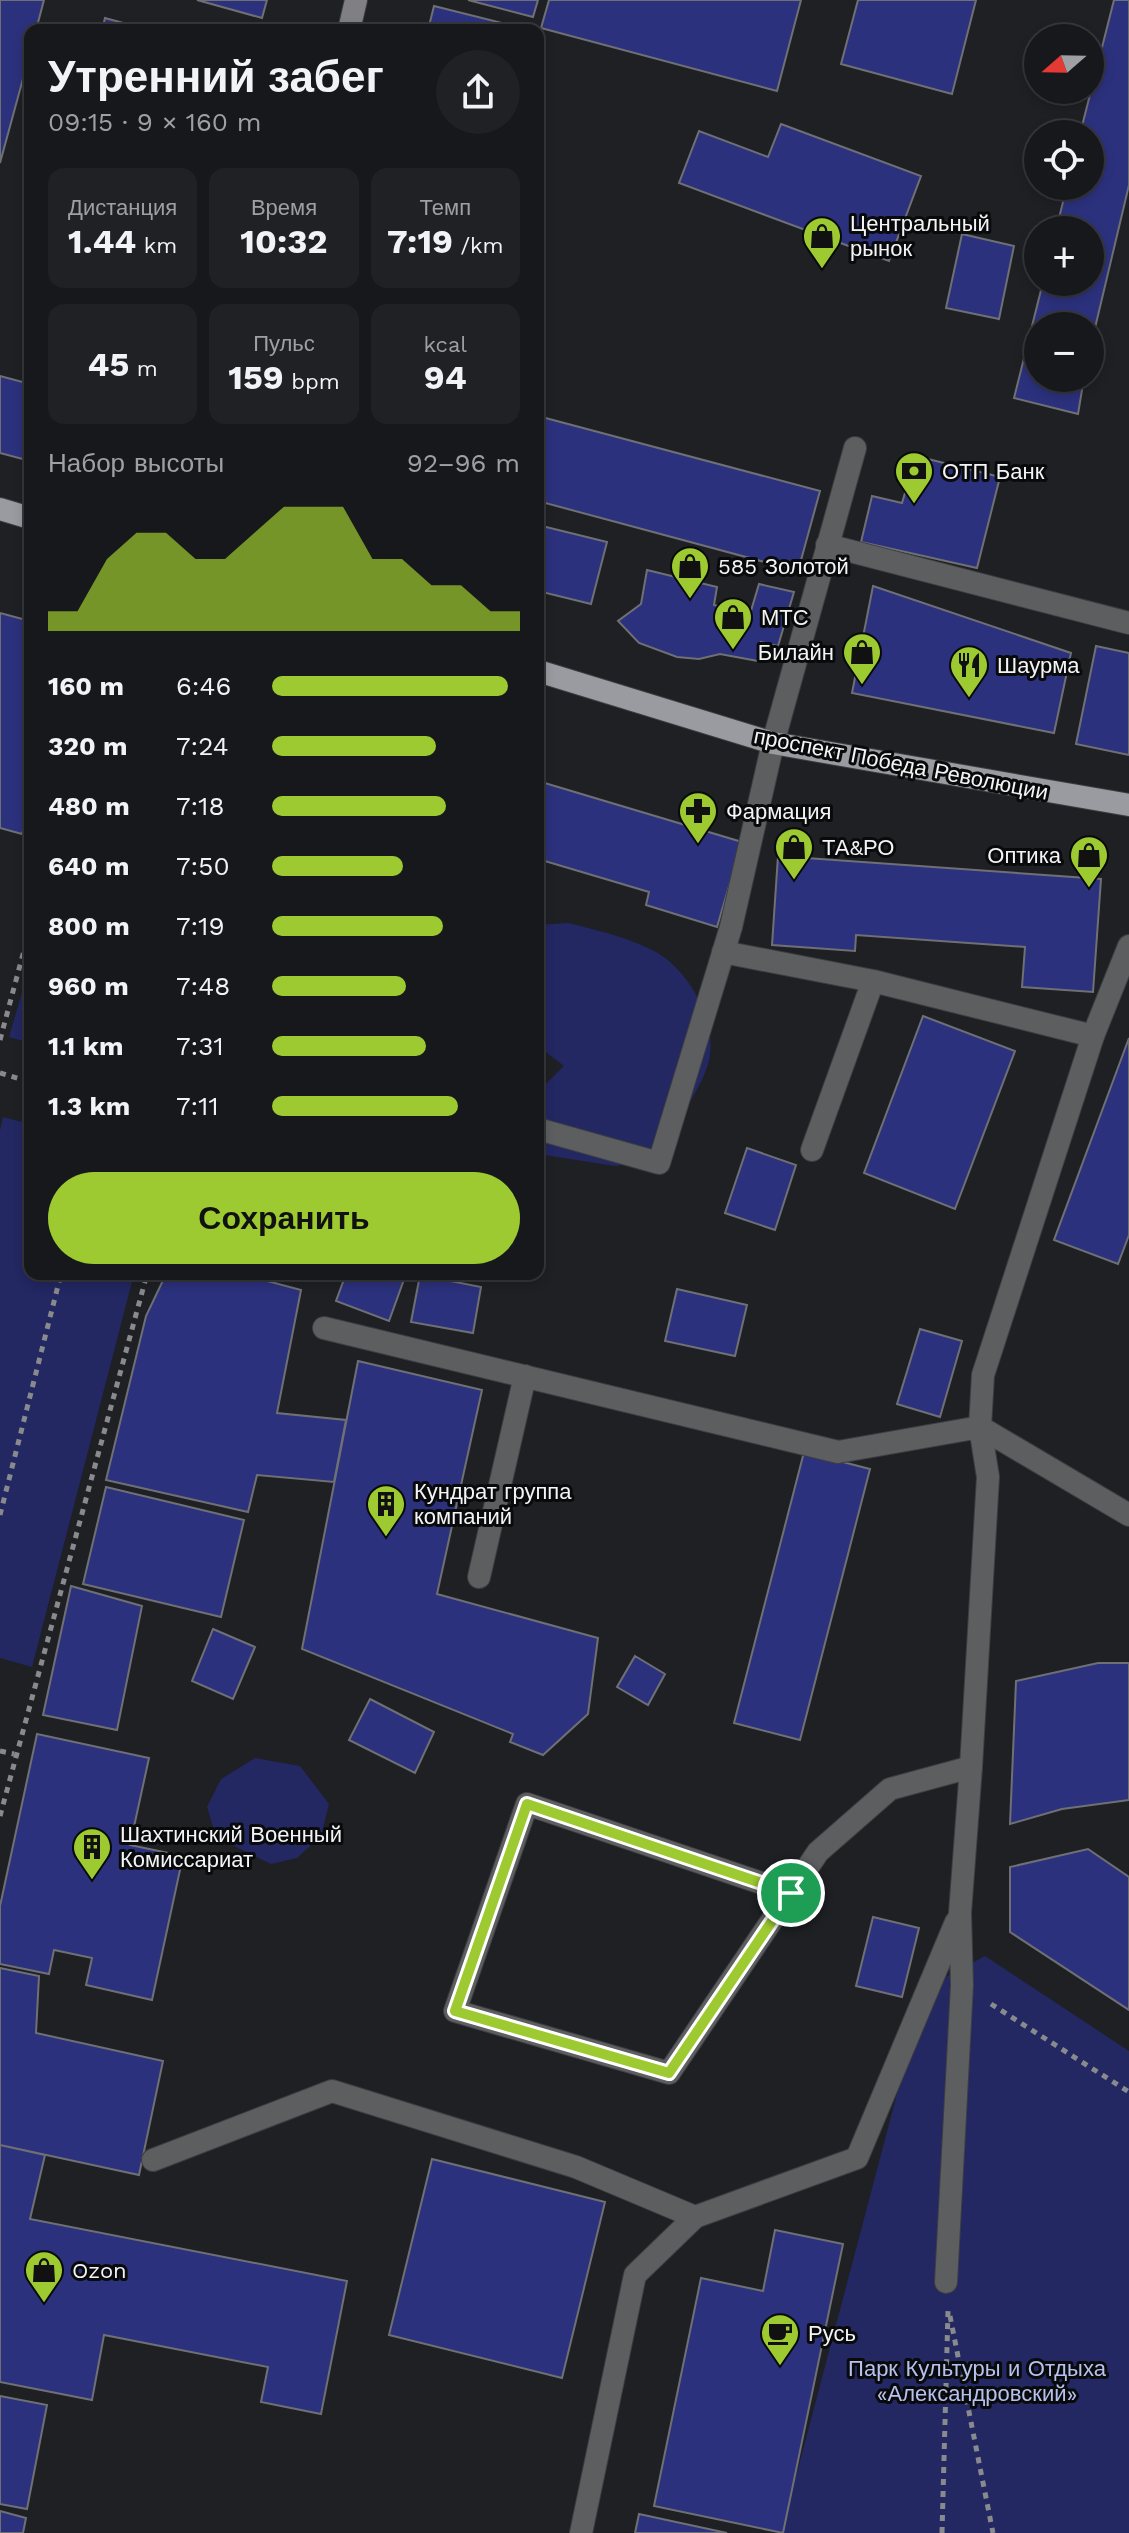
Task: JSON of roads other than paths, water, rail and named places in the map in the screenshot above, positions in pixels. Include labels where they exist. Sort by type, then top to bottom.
[{"type":"main road","points":[[350,24],[356,0]]},
{"type":"main road","points":[[0,509],[24,516]]},
{"type":"main road","name":"проспект Победа Революции","points":[[544,673],[773,743],[1129,805]]},
{"type":"street","points":[[544,1131],[659,1163],[723,952],[773,743],[855,448]]},
{"type":"street","points":[[827,545],[1129,623]]},
{"type":"street","points":[[946,2282],[962,1985],[960,1913],[988,1477],[980,1427],[983,1375],[1093,1036],[1129,946]]},
{"type":"street","points":[[723,952],[873,981],[1093,1036]]},
{"type":"street","points":[[812,1150],[873,981]]},
{"type":"street","points":[[324,1328],[838,1452],[980,1427],[1129,1515]]},
{"type":"street","points":[[479,1577],[525,1376]]},
{"type":"street","points":[[791,1893],[527,1804],[455,2011],[669,2073],[791,1893],[818,1852],[890,1789],[971,1767]]},
{"type":"street","points":[[581,2533],[635,2275],[695,2217],[857,2158],[960,1913]]},
{"type":"street","points":[[153,2160],[332,2091],[576,2167],[695,2217]]},
{"type":"place","name":"Центральный рынок","points":[[822,270]]},
{"type":"place","name":"ОТП Банк","points":[[914,505]]},
{"type":"place","name":"585 Золотой","points":[[690,600]]},
{"type":"place","name":"МТС","points":[[733,651]]},
{"type":"place","name":"Билайн","points":[[862,686]]},
{"type":"place","name":"Шаурма","points":[[969,699]]},
{"type":"place","name":"Фармация","points":[[698,845]]},
{"type":"place","name":"ТА&РО","points":[[794,881]]},
{"type":"place","name":"Оптика","points":[[1089,889]]},
{"type":"place","name":"Кундрат группа компаний","points":[[386,1538]]},
{"type":"place","name":"Шахтинский Военный Комиссариат","points":[[92,1881]]},
{"type":"place","name":"Ozon","points":[[44,2304]]},
{"type":"place","name":"Русь","points":[[780,2367]]},
{"type":"park label","name":"Парк Культуры и Отдыха «Александровский»","points":[[977,2380]]}]
